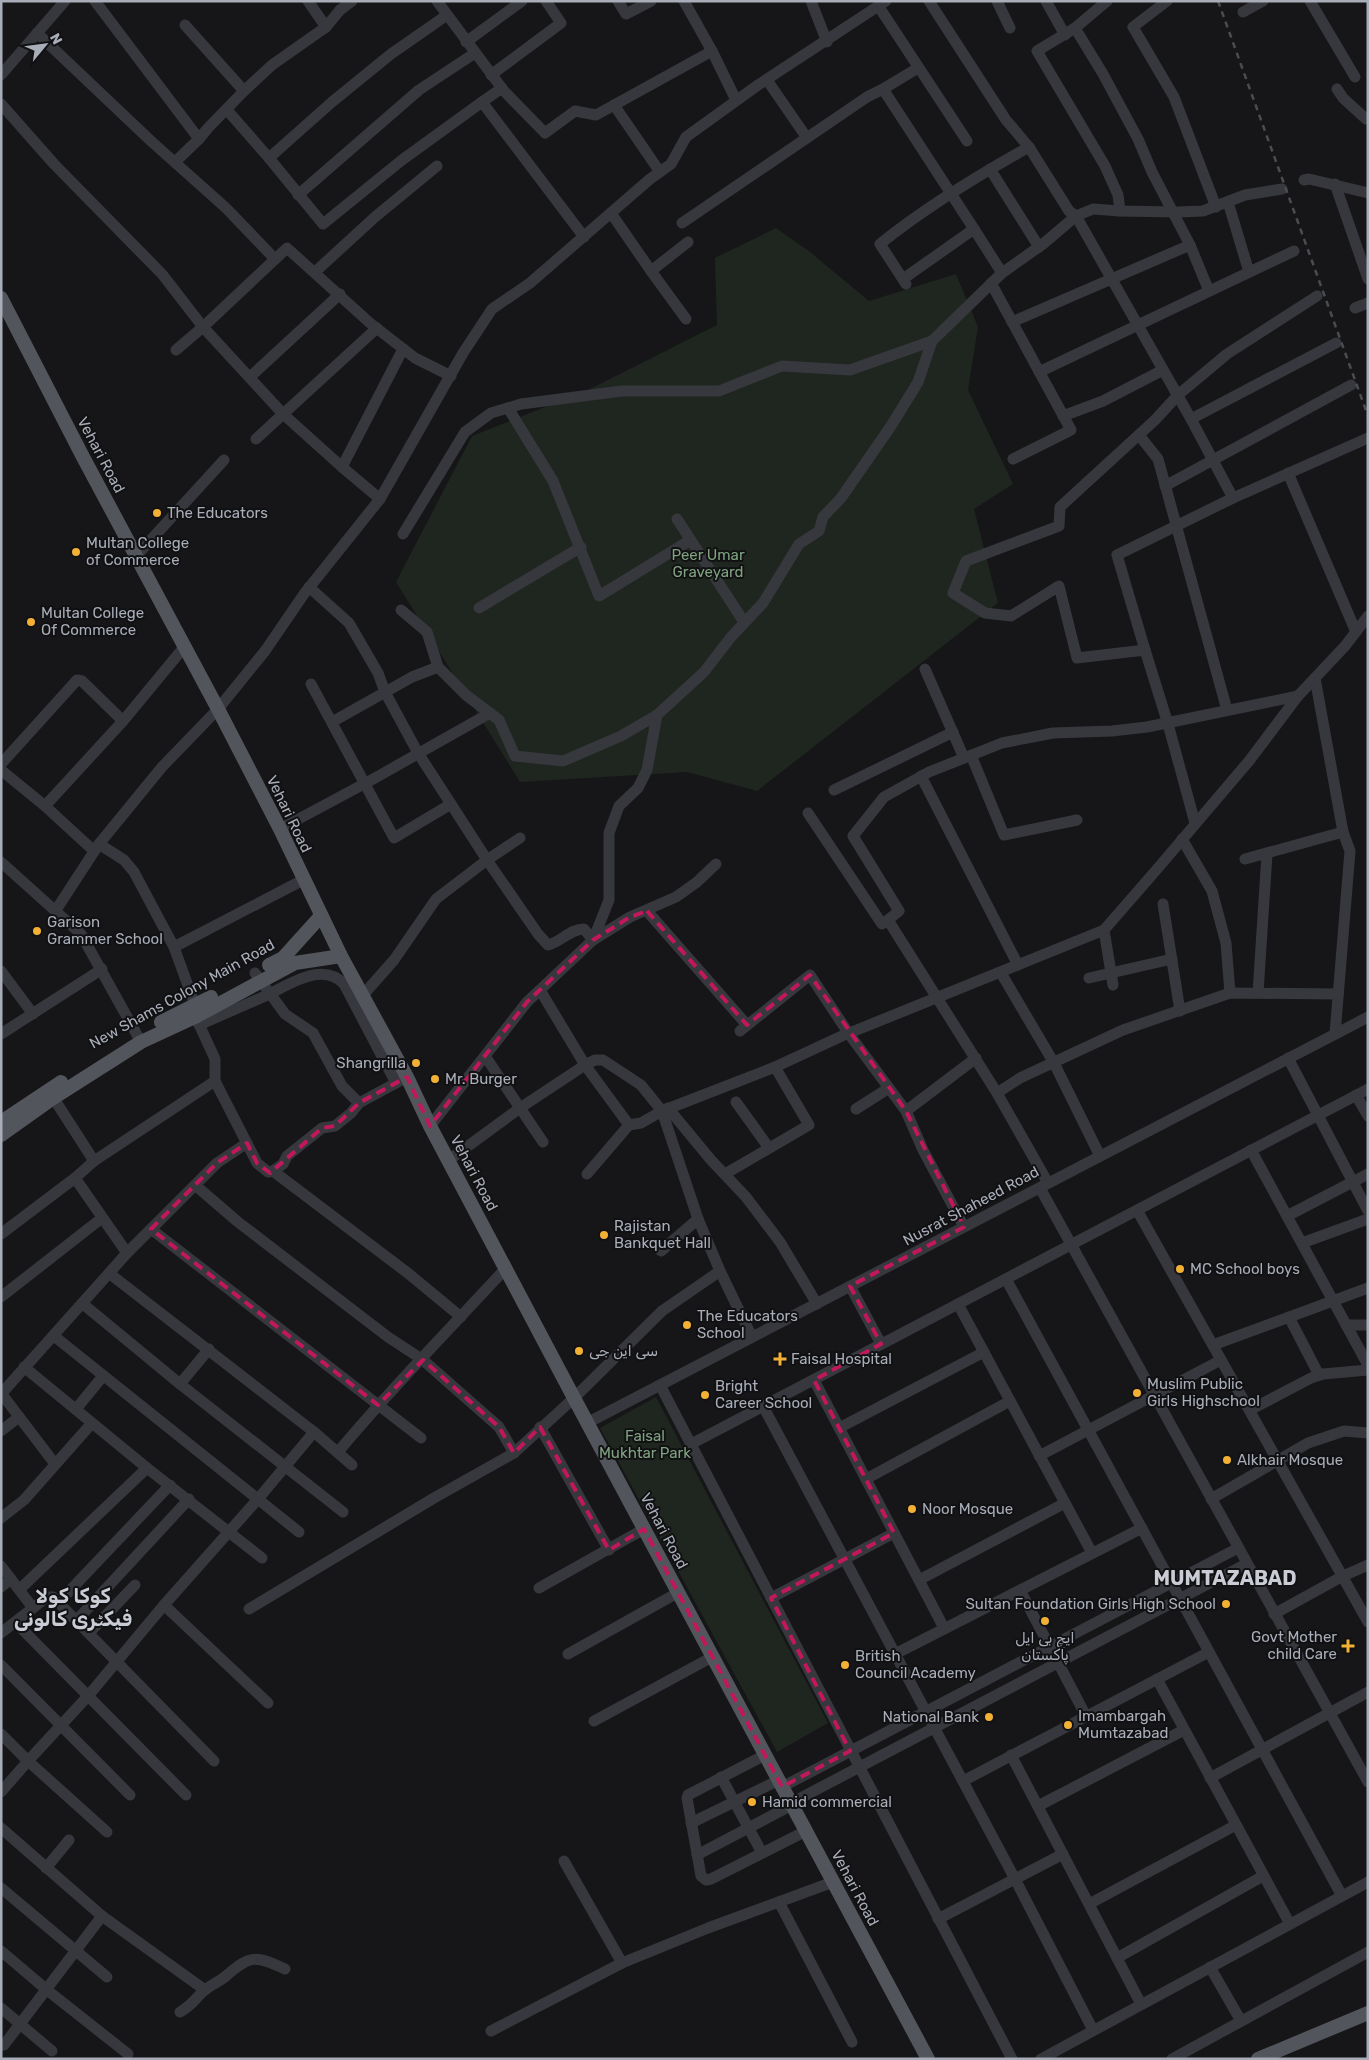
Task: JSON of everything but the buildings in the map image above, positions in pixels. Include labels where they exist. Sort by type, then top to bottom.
[{"type":"main road","name":"Vehari Road","points":[[1,298],[83,457],[137,555],[280,828],[320,917],[363,995],[401,1080],[449,1160],[644,1530],[714,1656],[928,2059]]},
{"type":"main road","name":"New Shams Colony Main Road","points":[[1,1122],[51,1094],[138,1038],[195,1014],[257,977],[283,958],[320,917]]},
{"type":"main road","name":"New Shams Colony Main Road","points":[[257,977],[294,963],[341,956]]},
{"type":"main road","name":"New Shams Colony Main Road","points":[[1,1135],[51,1094]]},
{"type":"main road","points":[[1258,2059],[1368,2013]]},
{"type":"street","points":[[1,75],[65,1]]},
{"type":"street","points":[[95,1],[199,140]]},
{"type":"street","points":[[308,1],[326,27]]},
{"type":"street","points":[[175,162],[272,65],[326,27],[340,10],[352,1]]},
{"type":"street","points":[[437,1],[502,88],[545,132],[575,111],[596,115],[712,51]]},
{"type":"street","points":[[466,42],[522,1]]},
{"type":"street","points":[[492,74],[562,23],[546,1]]},
{"type":"street","points":[[618,1],[626,14],[651,1]]},
{"type":"street","points":[[684,1],[712,51],[736,100]]},
{"type":"street","points":[[811,1],[826,42]]},
{"type":"street","points":[[929,1],[1006,120],[1029,147],[1069,211],[1076,216],[1192,419],[1212,460],[1234,498]]},
{"type":"street","points":[[997,1],[1010,28]]},
{"type":"street","points":[[1046,1],[1103,74],[1138,139],[1172,212],[1190,245],[1209,291]]},
{"type":"street","points":[[1166,1],[1133,27],[1174,97],[1216,207]]},
{"type":"street","points":[[1243,12],[1263,1]]},
{"type":"street","points":[[1310,1],[1355,77]]},
{"type":"street","points":[[1101,3],[1070,32],[1037,51],[1105,166],[1118,195],[1120,211]]},
{"type":"street","points":[[56,910],[96,847],[162,767],[218,709],[265,651],[309,587],[380,499],[463,353],[492,309],[530,283],[671,164],[686,137],[736,100],[826,42],[876,5],[967,141]]},
{"type":"street","points":[[269,158],[332,102],[391,54],[447,15]]},
{"type":"street","points":[[186,25],[244,91]]},
{"type":"street","points":[[37,33],[226,208],[275,259]]},
{"type":"street","points":[[298,195],[419,90],[475,53]]},
{"type":"street","points":[[682,223],[867,97],[918,68]]},
{"type":"street","points":[[767,80],[806,138]]},
{"type":"street","points":[[227,110],[323,224],[402,160],[502,88]]},
{"type":"street","points":[[884,89],[1002,273]]},
{"type":"street","points":[[1337,89],[1343,98],[1366,119],[1368,118]]},
{"type":"street","points":[[482,102],[584,237]]},
{"type":"street","points":[[1,104],[54,164],[162,274],[203,327],[284,414],[342,468],[380,499]]},
{"type":"street","points":[[614,105],[660,172]]},
{"type":"street","points":[[974,229],[905,282],[880,244],[903,225],[951,193],[1029,147]]},
{"type":"street","points":[[315,272],[375,216],[437,166]]},
{"type":"street","points":[[990,169],[1039,246]]},
{"type":"street","points":[[1304,180],[1309,179],[1335,184],[1368,193]]},
{"type":"street","points":[[1335,184],[1368,279]]},
{"type":"street","points":[[403,534],[465,432],[491,413],[521,404],[622,391],[719,391],[782,366],[850,370],[932,341],[1002,273],[1076,216],[1093,209],[1172,212],[1203,210],[1216,207],[1245,194],[1282,189]]},
{"type":"street","points":[[1228,202],[1249,272]]},
{"type":"street","points":[[611,213],[686,319]]},
{"type":"street","points":[[651,271],[688,242]]},
{"type":"street","points":[[1012,322],[1190,245]]},
{"type":"street","points":[[176,350],[287,248],[403,349],[415,358],[451,376]]},
{"type":"street","points":[[1039,372],[1294,251]]},
{"type":"street","points":[[992,283],[1071,430],[1013,459]]},
{"type":"street","points":[[250,377],[340,294]]},
{"type":"street","points":[[1146,650],[1077,658],[1059,586],[1011,616],[985,613],[953,593],[966,561],[1059,526],[1060,506],[1139,435],[1178,395],[1227,354],[1316,296]]},
{"type":"street","points":[[1355,308],[1368,303]]},
{"type":"street","points":[[256,439],[377,328]]},
{"type":"street","points":[[401,610],[427,632],[438,667],[466,696],[499,720],[515,756],[563,761],[621,736],[657,715],[704,672],[744,622],[763,603],[799,544],[819,531],[822,517],[840,498],[891,426],[918,382],[932,341]]},
{"type":"street","points":[[1192,419],[1336,343]]},
{"type":"street","points":[[342,468],[403,349]]},
{"type":"street","points":[[1063,416],[1102,401],[1164,370]]},
{"type":"street","points":[[1165,486],[1351,385]]},
{"type":"street","points":[[508,408],[553,480],[600,596],[689,541]]},
{"type":"street","points":[[1139,435],[1158,459],[1227,710]]},
{"type":"street","points":[[1195,823],[1168,724],[1116,555],[1234,498],[1368,438]]},
{"type":"street","points":[[137,555],[224,460]]},
{"type":"street","points":[[1288,473],[1356,632]]},
{"type":"street","points":[[677,519],[689,541],[744,622]]},
{"type":"street","points":[[479,608],[581,548]]},
{"type":"street","points":[[309,587],[349,623],[378,673],[385,692],[418,753],[543,942],[548,945],[554,944],[578,929],[584,929],[593,940]]},
{"type":"street","points":[[587,1174],[629,1125],[641,1123],[665,1110],[775,1067],[849,1034],[1104,930],[1249,761],[1298,696],[1356,632],[1368,616]]},
{"type":"street","points":[[45,806],[123,720],[185,646]]},
{"type":"street","points":[[332,722],[412,677],[438,667]]},
{"type":"street","points":[[925,669],[953,732],[967,756],[1004,834],[1076,820]]},
{"type":"street","points":[[1315,678],[1343,832],[1350,851],[1335,1034]]},
{"type":"street","points":[[1,764],[77,680],[82,681],[123,720]]},
{"type":"street","points":[[311,684],[394,838],[451,804]]},
{"type":"street","points":[[808,813],[882,924],[899,911],[853,836],[884,797],[921,776],[1002,743],[1053,733],[1112,732],[1168,724],[1298,696]]},
{"type":"street","points":[[280,828],[490,713]]},
{"type":"street","points":[[593,940],[608,900],[610,833],[619,806],[638,788],[647,770],[657,715]]},
{"type":"street","points":[[834,790],[953,732]]},
{"type":"street","points":[[1,770],[96,847],[124,860],[134,872],[174,947],[195,1014],[215,1059],[215,1081],[257,1163],[268,1172],[283,1164],[287,1156],[322,1128],[335,1126],[351,1113],[359,1103],[401,1080],[354,1002],[338,978],[332,976],[310,976],[295,980],[270,994],[195,1014]]},
{"type":"street","points":[[921,776],[1018,965]]},
{"type":"street","points":[[1245,859],[1343,832]]},
{"type":"street","points":[[363,995],[394,960],[436,899],[487,860],[520,838]]},
{"type":"street","points":[[1182,839],[1212,891],[1226,942],[1230,993]]},
{"type":"street","points":[[1258,993],[1267,854]]},
{"type":"street","points":[[1,862],[81,934],[102,969],[138,1038]]},
{"type":"street","points":[[430,1126],[527,1002],[593,940],[630,917],[676,897],[697,882],[716,864]]},
{"type":"street","points":[[174,947],[303,880]]},
{"type":"street","points":[[1163,904],[1180,1010]]},
{"type":"street","points":[[647,911],[743,1028],[810,975],[849,1034],[906,1111],[922,1150],[964,1227]]},
{"type":"street","points":[[888,920],[939,998],[997,1093],[1044,1185],[1071,1245],[1368,1782]]},
{"type":"street","points":[[1104,930],[1113,979]]},
{"type":"street","points":[[1089,978],[1113,979],[1172,959]]},
{"type":"street","points":[[1,1034],[102,969]]},
{"type":"street","points":[[1,971],[34,1014]]},
{"type":"street","points":[[1001,973],[1054,1062],[1100,1156]]},
{"type":"street","points":[[257,977],[285,1014],[313,1033],[342,1086],[349,1096],[359,1103]]},
{"type":"street","points":[[540,990],[585,1065],[629,1125]]},
{"type":"street","points":[[997,1093],[1020,1078],[1123,1030],[1230,993],[1338,994]]},
{"type":"street","name":"Nusrat Shaheed Road","points":[[588,1422],[1368,1017]]},
{"type":"street","points":[[485,1056],[543,1142]]},
{"type":"street","points":[[906,1111],[976,1058]]},
{"type":"street","points":[[1288,1058],[1368,1211]]},
{"type":"street","points":[[449,1160],[520,1108],[585,1065],[595,1060],[603,1060],[641,1085],[746,1197],[780,1242],[817,1304]]},
{"type":"street","points":[[724,1174],[809,1125],[775,1067]]},
{"type":"street","points":[[1,1234],[75,1178],[94,1160],[215,1081]]},
{"type":"street","points":[[856,1109],[889,1088]]},
{"type":"street","points":[[691,1444],[1368,1089]]},
{"type":"street","points":[[51,1094],[94,1160]]},
{"type":"street","points":[[1356,1095],[1368,1116]]},
{"type":"street","points":[[736,1102],[769,1148]]},
{"type":"street","points":[[665,1110],[698,1219],[720,1271],[752,1337]]},
{"type":"street","points":[[55,1464],[1,1394],[127,1253],[217,1163],[247,1143]]},
{"type":"street","points":[[1251,1150],[1368,1365]]},
{"type":"street","points":[[272,1171],[409,1274],[461,1317]]},
{"type":"street","points":[[1287,1216],[1368,1174]]},
{"type":"street","points":[[75,1178],[127,1253]]},
{"type":"street","points":[[194,1185],[238,1222],[388,1337],[422,1360],[499,1427],[514,1453]]},
{"type":"street","points":[[1137,1210],[1368,1622]]},
{"type":"street","points":[[1,1297],[102,1218]]},
{"type":"street","points":[[662,1251],[698,1219]]},
{"type":"street","points":[[1302,1243],[1368,1219]]},
{"type":"street","points":[[151,1229],[421,1438]]},
{"type":"street","points":[[338,1452],[378,1405],[506,1268]]},
{"type":"street","points":[[249,1609],[434,1498],[514,1453],[540,1427],[574,1398],[662,1311],[720,1271]]},
{"type":"street","points":[[110,1274],[314,1432],[352,1465]]},
{"type":"street","points":[[1006,1279],[1342,1896]]},
{"type":"street","points":[[850,1286],[881,1344]]},
{"type":"street","points":[[1213,1346],[1368,1288]]},
{"type":"street","points":[[83,1304],[180,1384],[343,1512]]},
{"type":"street","points":[[958,1304],[1092,1554]]},
{"type":"street","points":[[1289,1317],[1319,1375]]},
{"type":"street","points":[[1346,1325],[1368,1325]]},
{"type":"street","points":[[54,1336],[299,1532]]},
{"type":"street","points":[[180,1384],[208,1349]]},
{"type":"street","points":[[839,1428],[984,1352]]},
{"type":"street","points":[[1039,1456],[1221,1360]]},
{"type":"street","points":[[24,1367],[147,1468],[262,1558]]},
{"type":"street","points":[[1250,1410],[1292,1387],[1319,1375],[1368,1370]]},
{"type":"street","points":[[76,1410],[103,1376]]},
{"type":"street","points":[[814,1380],[944,1628]]},
{"type":"street","points":[[660,1385],[1012,2059]]},
{"type":"street","points":[[866,1479],[1010,1402]]},
{"type":"street","points":[[763,1406],[1015,1879],[1093,2030]]},
{"type":"street","points":[[1,1431],[19,1417]]},
{"type":"street","points":[[1,1518],[24,1500],[92,1423]]},
{"type":"street","points":[[540,1427],[609,1550]]},
{"type":"street","points":[[1211,1499],[1277,1459],[1327,1435],[1344,1431],[1368,1433]]},
{"type":"street","points":[[1,1792],[88,1696],[314,1432]]},
{"type":"street","points":[[20,1588],[147,1468]]},
{"type":"street","points":[[59,1602],[170,1485]]},
{"type":"street","points":[[76,1620],[189,1499]]},
{"type":"street","points":[[919,1580],[1065,1503]]},
{"type":"street","points":[[895,1654],[1142,1528]]},
{"type":"street","points":[[539,1588],[644,1530]]},
{"type":"street","points":[[771,1598],[894,1533]]},
{"type":"street","points":[[691,1823],[850,1751],[1238,1548]]},
{"type":"street","points":[[697,1855],[859,1767],[1246,1564]]},
{"type":"street","points":[[1274,1614],[1368,1564]]},
{"type":"street","points":[[1,1566],[34,1608]]},
{"type":"street","points":[[1,1587],[11,1579]]},
{"type":"street","points":[[89,1633],[135,1585]]},
{"type":"street","points":[[1020,1590],[1086,1716]]},
{"type":"street","points":[[568,1654],[679,1592]]},
{"type":"street","points":[[1,1633],[50,1596],[59,1602],[214,1761]]},
{"type":"street","points":[[164,1605],[268,1704]]},
{"type":"street","points":[[16,1623],[186,1796]]},
{"type":"street","points":[[963,1781],[1209,1652]]},
{"type":"street","points":[[594,1721],[714,1656]]},
{"type":"street","points":[[1,1665],[130,1796]]},
{"type":"street","points":[[1157,1679],[1290,1924]]},
{"type":"street","points":[[1210,1778],[1368,1692]]},
{"type":"street","points":[[1038,1806],[1184,1730]]},
{"type":"street","points":[[1,1734],[107,1832]]},
{"type":"street","points":[[765,1755],[688,1794],[687,1798],[701,1876],[706,1880],[806,1831]]},
{"type":"street","points":[[1011,1755],[1141,2004]]},
{"type":"street","points":[[721,1777],[762,1853]]},
{"type":"street","points":[[1089,1904],[1236,1826]]},
{"type":"street","points":[[1,1828],[102,1916],[205,1990]]},
{"type":"street","points":[[46,1868],[69,1840]]},
{"type":"street","points":[[938,1919],[1063,1854]]},
{"type":"street","points":[[564,1860],[622,1963]]},
{"type":"street","points":[[1117,1958],[1263,1876]]},
{"type":"street","points":[[492,2031],[622,1963],[708,1928],[833,1882]]},
{"type":"street","points":[[1041,2059],[1368,1882]]},
{"type":"street","points":[[1,1888],[107,1977]]},
{"type":"street","points":[[779,1902],[852,2042]]},
{"type":"street","points":[[1,2045],[4,2045],[20,2025],[102,1916]]},
{"type":"street","points":[[1,1951],[128,2054]]},
{"type":"street","points":[[1172,2059],[1368,1952]]},
{"type":"street","points":[[180,2012],[190,2006],[205,1990],[243,1962],[253,1959],[271,1963],[285,1969]]},
{"type":"street","points":[[1210,1967],[1241,2021]]},
{"type":"street","points":[[1,2008],[52,2050]]},
{"type":"highlighted area","points":[[647,911],[747,1025],[810,975],[906,1111],[964,1227],[850,1286],[881,1344],[814,1380],[894,1533],[771,1598],[850,1751],[782,1787],[644,1529],[609,1550],[540,1427],[514,1453],[499,1427],[423,1360],[378,1405],[151,1229],[217,1163],[247,1143],[257,1163],[270,1173],[322,1128],[335,1126],[359,1103],[407,1077],[430,1126],[527,1002],[593,940],[630,917]]},
{"type":"green space","name":"Peer Umar Graveyard","points":[[776,228],[810,252],[869,301],[956,274],[978,327],[968,390],[1013,484],[974,509],[998,603],[757,791],[687,772],[520,782],[396,582],[472,436],[588,390],[717,325],[715,258]]},
{"type":"green space","name":"Faisal Mukhtar Park","points":[[656,1397],[828,1723],[777,1752],[600,1428]]},
{"type":"railway","points":[[1218,1],[1368,416]]},
{"type":"place","name":"The Educators","points":[[157,513]]},
{"type":"place","name":"Multan College of Commerce","points":[[76,552]]},
{"type":"place","name":"Multan College Of Commerce","points":[[31,622]]},
{"type":"place","name":"Garison Grammer School","points":[[37,931]]},
{"type":"place","name":"Shangrilla","points":[[416,1063]]},
{"type":"place","name":"Mr. Burger","points":[[435,1079]]},
{"type":"place","name":"Rajistan Bankquet Hall","points":[[604,1235]]},
{"type":"place","name":"MC School boys","points":[[1180,1269]]},
{"type":"place","name":"The Educators School","points":[[687,1325]]},
{"type":"place","name":"سی این جی","points":[[579,1351]]},
{"type":"place","name":"Faisal Hospital","points":[[780,1359]]},
{"type":"place","name":"Muslim Public Girls Highschool","points":[[1137,1393]]},
{"type":"place","name":"Bright Career School","points":[[705,1395]]},
{"type":"place","name":"Alkhair Mosque","points":[[1227,1460]]},
{"type":"place","name":"Noor Mosque","points":[[912,1509]]},
{"type":"place","name":"Sultan Foundation Girls High School","points":[[1226,1604]]},
{"type":"place","name":"ایچ بی ایل پاکستان","points":[[1045,1621]]},
{"type":"place","name":"Govt Mother child Care","points":[[1348,1646]]},
{"type":"place","name":"British Council Academy","points":[[845,1665]]},
{"type":"place","name":"National Bank","points":[[989,1717]]},
{"type":"place","name":"Imambargah Mumtazabad","points":[[1068,1725]]},
{"type":"place","name":"Hamid commercial","points":[[752,1802]]},
{"type":"district","name":"MUMTAZABAD","points":[[1225,1578]]},
{"type":"district","name":"کوکا کولا فیکٹری کالونی","points":[[73,1608]]}]
